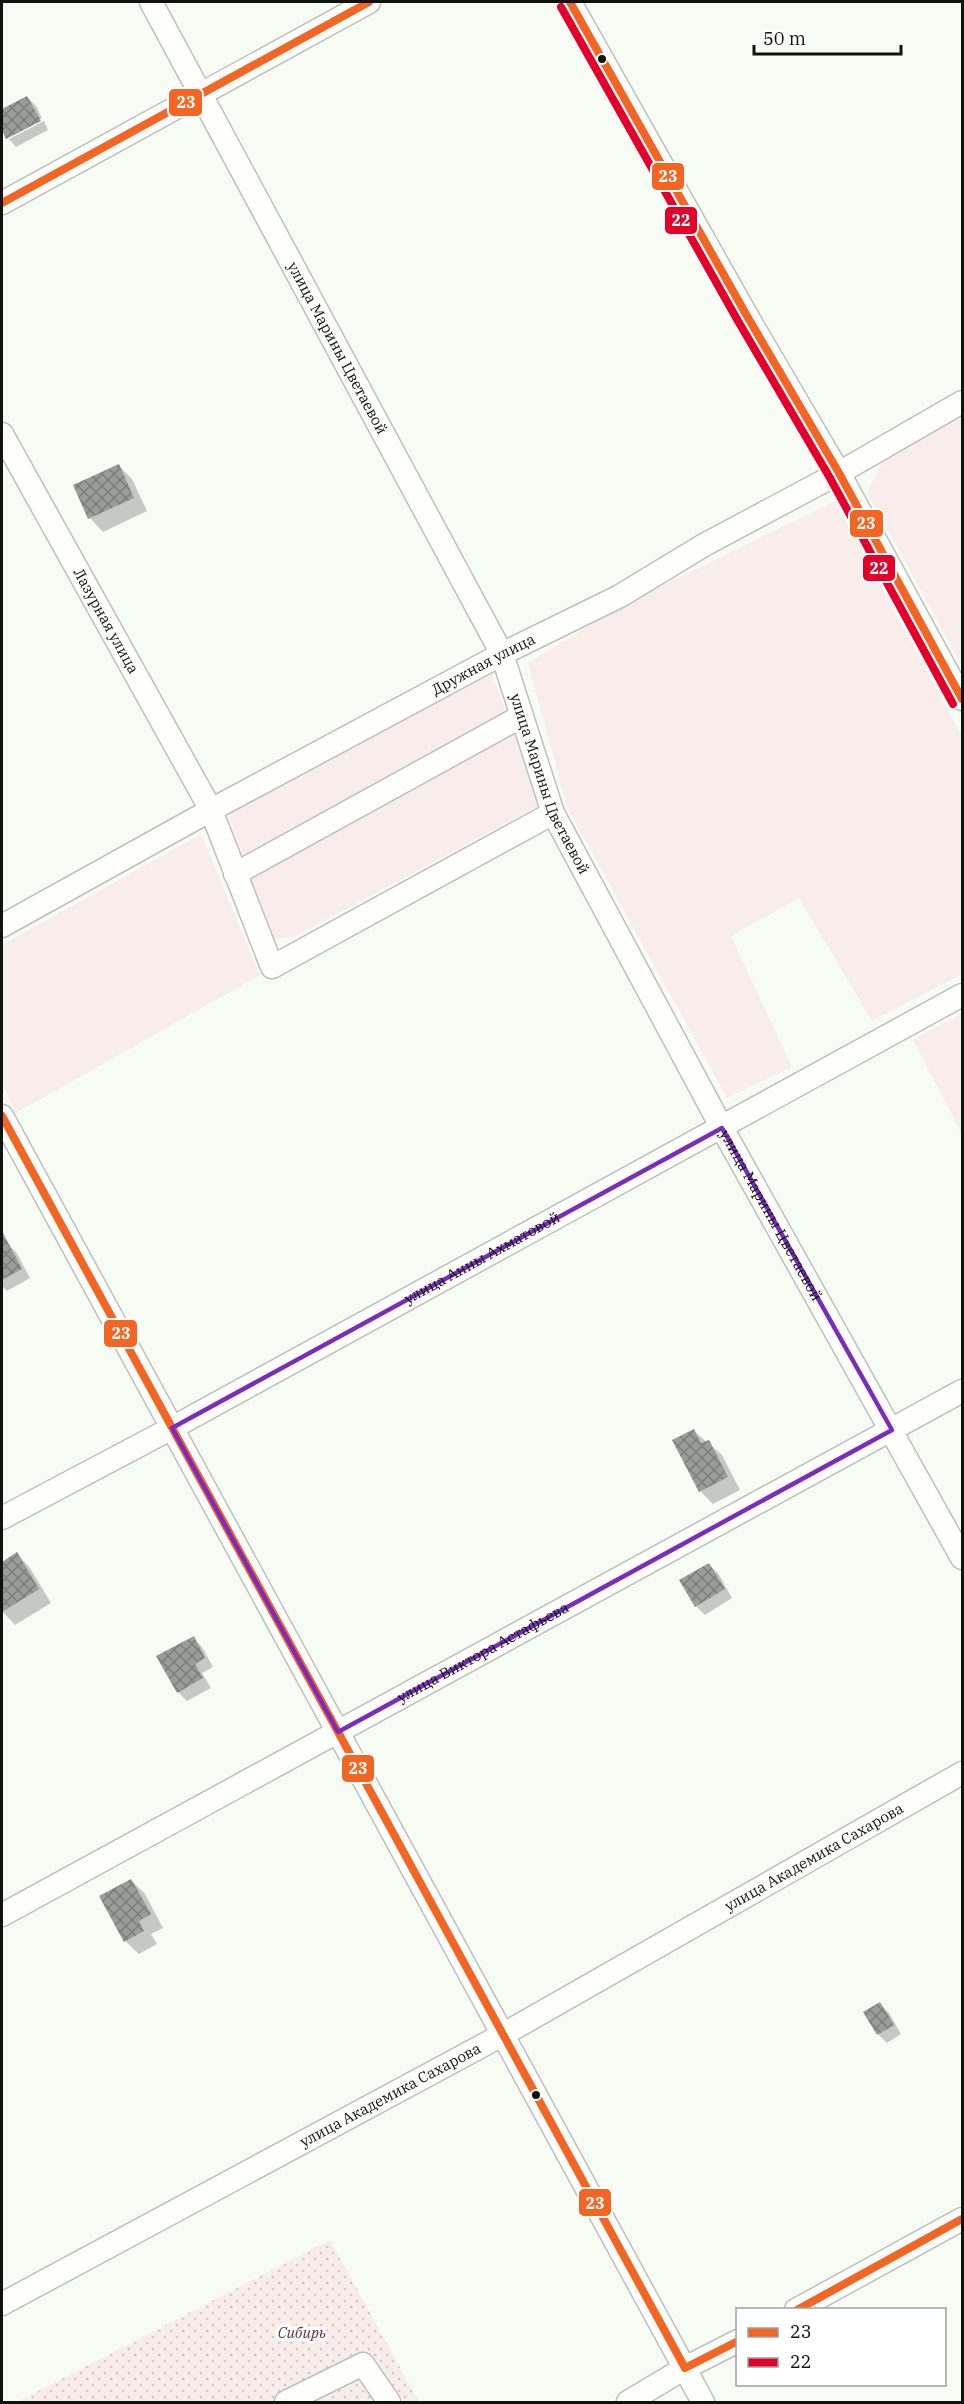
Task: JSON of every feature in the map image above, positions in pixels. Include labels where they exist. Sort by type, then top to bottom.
[{"type":"street","name":"улица Марины Цветаевой","points":[[151,2],[502,654],[553,813],[722,1128],[963,1558]]},
{"type":"street","points":[[2,203],[369,2]]},
{"type":"street","points":[[570,2],[747,316],[839,473],[963,699]]},
{"type":"street","name":"Дружная улица","points":[[2,926],[211,810],[502,654],[620,596],[704,545],[839,473],[963,402]]},
{"type":"street","name":"Лазурная улица","points":[[2,434],[211,810],[272,967],[553,813]]},
{"type":"street","points":[[235,874],[522,716]]},
{"type":"street","name":"улица Анны Ахматовой","points":[[2,1518],[172,1428],[963,995]]},
{"type":"street","points":[[2,1116],[703,2403]]},
{"type":"street","name":"улица Виктора Астафьева","points":[[2,1915],[963,1391]]},
{"type":"street","name":"улица Академика Сахарова","points":[[2,2304],[504,2034],[963,1773]]},
{"type":"street","points":[[800,2308],[963,2219]]},
{"type":"street","points":[[628,2403],[685,2368],[736,2343]]},
{"type":"street","points":[[286,2403],[363,2364],[389,2403]]},
{"type":"highlighted area","points":[[722,1128],[892,1430],[338,1732],[172,1428]]},
{"type":"green space","points":[[962,415],[962,665],[867,493],[887,453]]},
{"type":"green space","points":[[835,501],[962,736],[962,974],[872,1021],[799,898],[731,936],[792,1067],[727,1098],[567,807],[528,663],[625,604]]},
{"type":"green space","points":[[491,671],[540,805],[294,937],[273,939],[228,814]]},
{"type":"green space","points":[[201,834],[260,975],[16,1113],[2,1083],[2,945]]},
{"type":"green space","points":[[962,1013],[962,1134],[913,1040]]},
{"type":"green space","name":"Сибирь","points":[[330,2240],[419,2402],[17,2402]]},
{"type":"building","points":[[27,96],[41,121],[6,139],[2,130],[2,109]]},
{"type":"building","points":[[119,464],[134,498],[88,519],[73,485]]},
{"type":"building","points":[[2,1231],[22,1269],[2,1280]]},
{"type":"building","points":[[694,1429],[701,1443],[709,1440],[728,1477],[699,1492],[672,1440]]},
{"type":"building","points":[[17,1552],[39,1589],[2,1612],[2,1562]]},
{"type":"building","points":[[709,1563],[725,1589],[695,1607],[679,1580]]},
{"type":"building","points":[[194,1636],[205,1658],[195,1664],[203,1678],[177,1693],[156,1656]]},
{"type":"building","points":[[131,1879],[151,1914],[139,1921],[144,1931],[124,1942],[99,1896]]},
{"type":"building","points":[[880,2002],[894,2025],[877,2035],[863,2012]]},
{"type":"transit line","name":"23","points":[[2,203],[369,2]]},
{"type":"transit line","name":"23","points":[[570,2],[747,316],[839,473],[962,699]]},
{"type":"transit line","name":"22","points":[[561,7],[738,321],[830,478],[953,704]]},
{"type":"transit line","name":"23","points":[[2,1116],[685,2368],[736,2342]]},
{"type":"transit line","name":"23","points":[[801,2308],[962,2219]]}]
